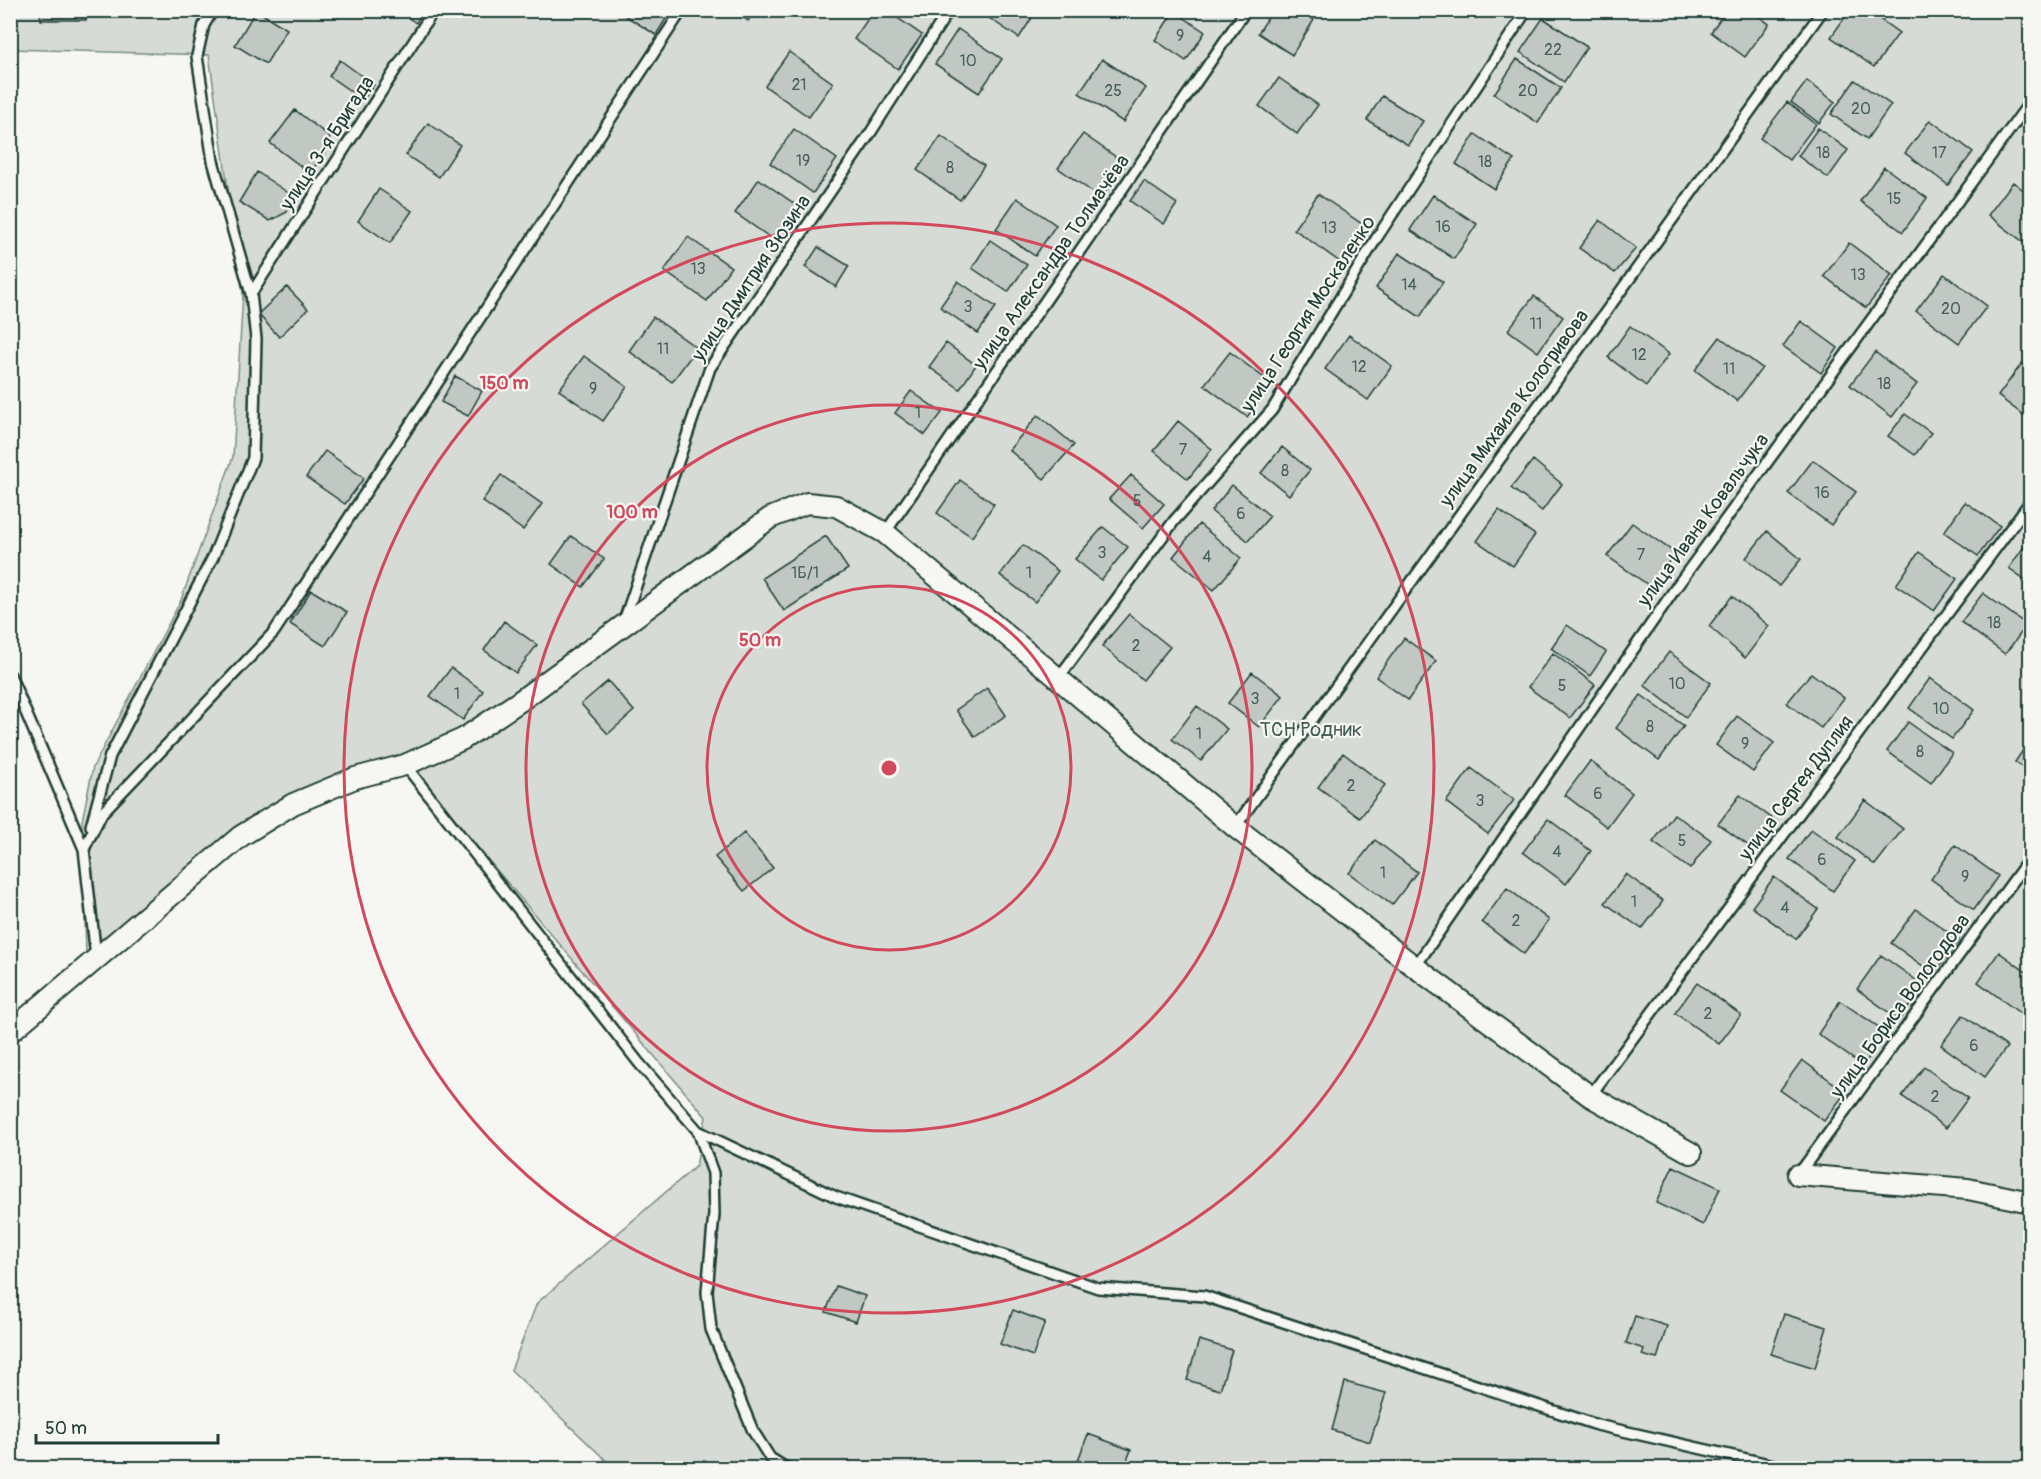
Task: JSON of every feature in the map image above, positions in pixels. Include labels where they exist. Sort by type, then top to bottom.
[{"type":"street","points":[[10,1032],[241,836],[293,804],[355,778],[405,765],[463,739],[520,701],[770,518],[807,502],[836,506],[885,533],[1057,680],[1235,827],[1415,967],[1590,1096],[1691,1153]]},
{"type":"street","points":[[1798,1175],[1968,1189],[2031,1202]]},
{"type":"lane","points":[[84,849],[110,756],[213,557],[253,458],[256,339],[252,294],[213,161],[197,56],[204,25],[213,10]]},
{"type":"lane","name":"улица 3-я Бригада","points":[[252,294],[434,10]]},
{"type":"lane","points":[[84,849],[102,813],[274,632],[682,10]]},
{"type":"lane","name":"улица Дмитрия Зюзина","points":[[623,624],[710,368],[871,132],[948,10]]},
{"type":"lane","name":"улица Александра Толмачёва","points":[[885,533],[1246,10]]},
{"type":"lane","name":"улица Георгия Москаленко","points":[[1057,680],[1174,521],[1272,410],[1376,239],[1527,10]]},
{"type":"lane","name":"улица Михаила Кологривова","points":[[1235,827],[1823,10]]},
{"type":"lane","name":"улица Ивана Ковальчука","points":[[1415,967],[1677,586],[2031,102]]},
{"type":"lane","name":"улица Сергея Дуплия","points":[[1590,1096],[2031,502]]},
{"type":"lane","points":[[10,675],[84,849],[96,961]]},
{"type":"lane","points":[[405,765],[639,1063],[698,1131],[713,1173],[714,1214],[707,1292],[711,1329],[753,1431],[770,1458],[786,1468]]},
{"type":"lane","name":"улица Бориса Вологодова","points":[[1798,1175],[2031,858]]},
{"type":"lane","points":[[698,1131],[836,1197],[1098,1288],[1204,1296],[1597,1425],[1786,1468]]},
{"type":"green space","name":"ТСН Родник","points":[[10,11],[2030,11],[2030,1468],[614,1468],[511,1370],[537,1303],[696,1166],[706,1117],[400,756],[252,819],[86,956],[82,821],[93,767],[181,600],[233,457],[243,294],[209,55],[11,49]]},
{"type":"building","points":[[40,10],[85,10],[86,20],[41,20]]},
{"type":"building","points":[[256,10],[287,29],[266,64],[235,45]]},
{"type":"building","points":[[397,10],[423,10],[416,23]]},
{"type":"building","points":[[627,10],[664,10],[669,14],[656,35],[624,15]]},
{"type":"building","points":[[733,10],[756,10],[748,21]]},
{"type":"building","points":[[874,10],[886,10],[922,35],[898,69],[854,39]]},
{"type":"building","points":[[977,10],[1037,10],[1019,38]]},
{"type":"building","points":[[1273,10],[1299,10],[1314,20],[1292,55],[1258,33]]},
{"type":"building","points":[[1466,10],[1482,10],[1477,18]]},
{"type":"building","points":[[1593,10],[1610,10],[1604,18]]},
{"type":"building","points":[[1726,10],[1751,10],[1769,24],[1745,57],[1711,32]]},
{"type":"building","points":[[1850,10],[1867,10],[1899,33],[1874,67],[1831,37]]},
{"type":"building","points":[[1174,11],[1205,32],[1186,61],[1155,40]]},
{"type":"building","points":[[1543,18],[1587,47],[1564,82],[1520,52]]},
{"type":"building","points":[[958,29],[1002,59],[979,93],[935,64]]},
{"type":"building","points":[[789,52],[833,83],[809,117],[765,86]]},
{"type":"building","points":[[1102,59],[1146,88],[1123,122],[1079,93]]},
{"type":"building","points":[[1517,59],[1561,88],[1538,123],[1494,94]]},
{"type":"building","points":[[340,60],[374,85],[363,100],[329,76]]},
{"type":"building","points":[[1279,78],[1318,105],[1297,134],[1259,106]]},
{"type":"building","points":[[1855,80],[1891,105],[1867,139],[1831,114]]},
{"type":"building","points":[[1807,81],[1835,102],[1819,123],[1791,102]]},
{"type":"building","points":[[1382,96],[1423,121],[1408,145],[1367,120]]},
{"type":"building","points":[[1787,102],[1816,124],[1789,160],[1760,138]]},
{"type":"building","points":[[295,110],[330,137],[325,152],[310,173],[270,143]]},
{"type":"building","points":[[1930,120],[1973,152],[1948,185],[1905,153]]},
{"type":"building","points":[[428,123],[460,145],[439,177],[406,155]]},
{"type":"building","points":[[1818,128],[1848,150],[1828,178],[1798,156]]},
{"type":"building","points":[[794,129],[837,159],[813,193],[770,163]]},
{"type":"building","points":[[1083,134],[1126,164],[1101,198],[1058,168]]},
{"type":"building","points":[[1475,134],[1514,160],[1494,189],[1456,164]]},
{"type":"building","points":[[941,136],[984,166],[960,200],[917,170]]},
{"type":"building","points":[[1884,167],[1927,198],[1903,232],[1860,201]]},
{"type":"building","points":[[257,172],[290,194],[287,212],[270,221],[239,202]]},
{"type":"building","points":[[759,179],[802,209],[778,243],[735,213]]},
{"type":"building","points":[[1144,181],[1177,204],[1164,224],[1130,201]]},
{"type":"building","points":[[2013,182],[2030,195],[2030,247],[1988,215]]},
{"type":"building","points":[[379,189],[412,211],[390,243],[358,221]]},
{"type":"building","points":[[1318,194],[1365,226],[1340,262],[1294,229]]},
{"type":"building","points":[[1433,195],[1477,224],[1454,259],[1410,230]]},
{"type":"building","points":[[1017,198],[1056,225],[1035,256],[996,229]]},
{"type":"building","points":[[1600,220],[1636,248],[1615,273],[1579,248]]},
{"type":"building","points":[[688,237],[731,267],[707,301],[664,271]]},
{"type":"building","points":[[990,240],[1027,265],[1008,292],[972,268]]},
{"type":"building","points":[[1849,243],[1892,275],[1866,308],[1824,276]]},
{"type":"building","points":[[818,247],[849,266],[836,287],[805,267]]},
{"type":"building","points":[[1399,253],[1443,282],[1420,317],[1376,288]]},
{"type":"building","points":[[1944,274],[1987,306],[1959,343],[1916,311]]},
{"type":"building","points":[[958,281],[996,307],[978,333],[940,307]]},
{"type":"building","points":[[287,287],[308,309],[279,337],[258,314]]},
{"type":"building","points":[[1534,296],[1563,317],[1538,352],[1508,330]]},
{"type":"building","points":[[653,317],[697,348],[672,382],[629,351]]},
{"type":"building","points":[[1801,321],[1838,348],[1821,373],[1783,346]]},
{"type":"building","points":[[1630,326],[1669,354],[1646,386],[1608,357]]},
{"type":"building","points":[[1349,335],[1392,366],[1368,400],[1325,369]]},
{"type":"building","points":[[1720,337],[1762,368],[1737,401],[1695,370]]},
{"type":"building","points":[[946,343],[976,365],[960,389],[929,367]]},
{"type":"building","points":[[1230,352],[1272,384],[1247,417],[1204,385]]},
{"type":"building","points":[[1875,352],[1917,384],[1892,417],[1850,385]]},
{"type":"building","points":[[584,356],[627,387],[603,421],[559,390]]},
{"type":"building","points":[[2022,363],[2030,370],[2030,420],[1998,396]]},
{"type":"building","points":[[455,376],[482,391],[468,416],[441,402]]},
{"type":"building","points":[[911,391],[942,413],[925,435],[895,413]]},
{"type":"building","points":[[1905,414],[1931,433],[1915,455],[1888,436]]},
{"type":"building","points":[[1038,415],[1074,445],[1044,479],[1009,450]]},
{"type":"building","points":[[1178,421],[1212,449],[1188,479],[1154,451]]},
{"type":"building","points":[[1282,447],[1310,470],[1289,495],[1261,473]]},
{"type":"building","points":[[325,451],[364,478],[345,504],[306,477]]},
{"type":"building","points":[[1533,460],[1562,484],[1542,511],[1511,488]]},
{"type":"building","points":[[1813,460],[1856,492],[1831,525],[1788,493]]},
{"type":"building","points":[[501,475],[542,504],[523,530],[482,501]]},
{"type":"building","points":[[1131,475],[1164,504],[1143,528],[1109,499]]},
{"type":"building","points":[[960,480],[994,504],[972,537],[937,513]]},
{"type":"building","points":[[1232,485],[1270,516],[1248,541],[1211,511]]},
{"type":"building","points":[[1965,502],[2000,526],[1978,556],[1944,532]]},
{"type":"building","points":[[1499,510],[1535,535],[1513,566],[1477,541]]},
{"type":"building","points":[[1632,523],[1675,553],[1651,587],[1607,556]]},
{"type":"building","points":[[1199,524],[1241,558],[1214,590],[1173,557]]},
{"type":"building","points":[[1103,527],[1128,547],[1101,580],[1075,559]]},
{"type":"building","points":[[1767,531],[1801,559],[1779,586],[1746,558]]},
{"type":"building","points":[[571,536],[604,559],[583,587],[551,564]]},
{"type":"building","points":[[826,536],[848,569],[784,611],[762,578]]},
{"type":"building","points":[[2030,538],[2030,583],[2009,568]]},
{"type":"building","points":[[1023,545],[1058,571],[1035,602],[1000,575]]},
{"type":"building","points":[[1919,552],[1957,579],[1934,611],[1896,585]]},
{"type":"building","points":[[311,590],[347,612],[325,646],[290,624]]},
{"type":"building","points":[[1983,593],[2027,625],[2005,654],[1961,622]]},
{"type":"building","points":[[1732,596],[1769,626],[1745,658],[1709,626]]},
{"type":"building","points":[[1129,614],[1170,647],[1143,680],[1102,646]]},
{"type":"building","points":[[504,621],[537,645],[516,673],[484,650]]},
{"type":"building","points":[[1567,625],[1606,652],[1590,676],[1551,648]]},
{"type":"building","points":[[1404,638],[1436,661],[1408,700],[1376,677]]},
{"type":"building","points":[[1669,652],[1711,683],[1686,717],[1644,685]]},
{"type":"building","points":[[1553,653],[1595,685],[1570,718],[1528,687]]},
{"type":"building","points":[[451,668],[483,691],[463,720],[430,696]]},
{"type":"building","points":[[1252,672],[1283,696],[1259,727],[1228,703]]},
{"type":"building","points":[[1811,673],[1844,698],[1821,728],[1787,703]]},
{"type":"building","points":[[1930,678],[1974,710],[1952,739],[1909,708]]},
{"type":"building","points":[[608,681],[634,711],[608,734],[581,704]]},
{"type":"building","points":[[987,688],[1006,715],[975,737],[956,710]]},
{"type":"building","points":[[1641,695],[1684,726],[1659,760],[1616,728]]},
{"type":"building","points":[[1197,706],[1227,729],[1201,761],[1172,739]]},
{"type":"building","points":[[1737,716],[1774,743],[1753,772],[1716,745]]},
{"type":"building","points":[[1908,722],[1952,753],[1931,783],[1887,751]]},
{"type":"building","points":[[2030,740],[2030,773],[2015,762]]},
{"type":"building","points":[[1343,753],[1385,785],[1360,818],[1318,787]]},
{"type":"building","points":[[1590,761],[1632,793],[1607,827],[1565,795]]},
{"type":"building","points":[[1471,768],[1514,800],[1488,834],[1446,802]]},
{"type":"building","points":[[1740,795],[1777,822],[1756,851],[1718,824]]},
{"type":"building","points":[[1865,800],[1903,829],[1875,865],[1838,837]]},
{"type":"building","points":[[1674,814],[1711,840],[1690,869],[1653,842]]},
{"type":"building","points":[[1548,819],[1591,851],[1566,884],[1523,852]]},
{"type":"building","points":[[1811,829],[1855,861],[1833,891],[1789,859]]},
{"type":"building","points":[[744,833],[773,868],[744,891],[715,857]]},
{"type":"building","points":[[1375,840],[1417,872],[1392,905],[1349,873]]},
{"type":"building","points":[[1955,845],[1998,876],[1974,910],[1931,879]]},
{"type":"building","points":[[1626,874],[1663,901],[1642,929],[1605,903]]},
{"type":"building","points":[[1774,877],[1818,909],[1796,939],[1752,907]]},
{"type":"building","points":[[1507,888],[1549,920],[1524,954],[1482,922]]},
{"type":"building","points":[[1916,909],[1959,940],[1934,974],[1891,943]]},
{"type":"building","points":[[1999,952],[2030,975],[2030,1002],[2021,1014],[1978,982]]},
{"type":"building","points":[[1881,955],[1924,986],[1899,1020],[1857,989]]},
{"type":"building","points":[[1697,983],[1741,1015],[1719,1044],[1675,1013]]},
{"type":"building","points":[[1840,1001],[1886,1032],[1863,1066],[1818,1034]]},
{"type":"building","points":[[1963,1015],[2007,1047],[1985,1077],[1941,1045]]},
{"type":"building","points":[[1802,1060],[1846,1092],[1824,1121],[1780,1090]]},
{"type":"building","points":[[1924,1067],[1968,1098],[1946,1128],[1902,1096]]},
{"type":"building","points":[[1673,1166],[1720,1188],[1703,1225],[1656,1203]]},
{"type":"building","points":[[836,1286],[865,1296],[856,1322],[826,1312]]},
{"type":"building","points":[[1013,1310],[1045,1322],[1033,1356],[1000,1344]]},
{"type":"building","points":[[1784,1314],[1827,1327],[1815,1368],[1771,1354]]},
{"type":"building","points":[[1635,1316],[1667,1326],[1657,1359],[1642,1355],[1644,1349],[1626,1343]]},
{"type":"building","points":[[1199,1340],[1232,1350],[1220,1390],[1187,1380]]},
{"type":"building","points":[[1345,1382],[1386,1393],[1370,1442],[1332,1430]]},
{"type":"building","points":[[1088,1434],[1131,1450],[1124,1468],[1075,1468]]}]
